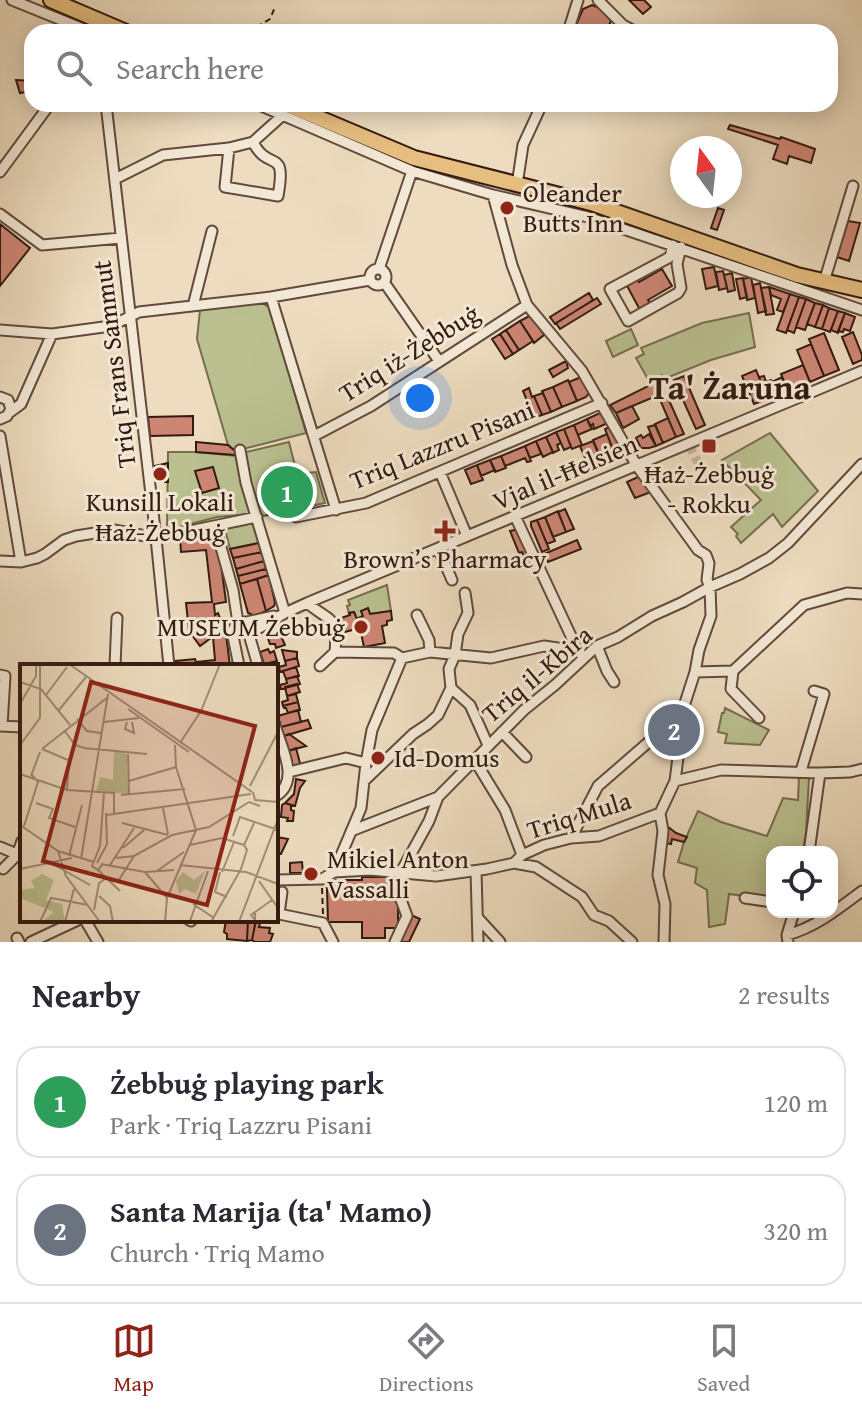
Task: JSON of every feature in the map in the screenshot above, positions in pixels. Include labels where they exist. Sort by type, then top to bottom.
[{"type":"highway","points":[[51,0],[107,24]]},
{"type":"highway","points":[[289,112],[414,158],[625,213],[797,275],[862,290]]},
{"type":"highway","points":[[797,275],[816,286],[862,298]]},
{"type":"street","points":[[12,0],[71,24]]},
{"type":"street","points":[[570,24],[578,0]]},
{"type":"street","points":[[598,0],[622,24]]},
{"type":"street","points":[[0,172],[44,112]]},
{"type":"street","name":"Triq Frans Sammut","points":[[107,112],[169,664]]},
{"type":"street","points":[[115,179],[163,155],[229,148],[253,142],[282,112]]},
{"type":"street","points":[[288,112],[412,171],[493,195],[588,217],[862,310]]},
{"type":"street","points":[[517,185],[523,145],[538,112]]},
{"type":"street","points":[[229,148],[225,187],[278,196],[281,169],[277,162],[260,154],[253,142]]},
{"type":"street","points":[[370,280],[372,272],[379,269],[412,171]]},
{"type":"street","points":[[824,282],[853,186]]},
{"type":"street","points":[[493,195],[512,265],[527,305],[582,371],[637,466],[709,563],[707,580],[711,616],[685,703],[675,781],[660,813],[663,831],[658,875],[665,904],[664,942]]},
{"type":"street","points":[[0,214],[42,245],[121,238]]},
{"type":"street","points":[[193,306],[212,231]]},
{"type":"street","points":[[677,246],[681,288],[678,293],[628,321],[610,289],[670,257],[677,246]]},
{"type":"street","points":[[379,269],[386,275],[384,282]]},
{"type":"street","points":[[0,330],[52,334],[111,326],[139,312],[271,297],[370,280],[376,285],[384,282]]},
{"type":"street","points":[[384,282],[439,361]]},
{"type":"street","points":[[271,297],[336,510]]},
{"type":"street","name":"Triq iż-Żebbuġ","points":[[314,436],[371,406],[527,305]]},
{"type":"street","points":[[6,416],[21,404],[52,334]]},
{"type":"street","name":"Vjal il-Ħelsien","points":[[251,635],[307,603],[862,371]]},
{"type":"street","points":[[21,562],[1,440],[11,406],[4,398],[28,387]]},
{"type":"street","name":"Triq Lazzru Pisani","points":[[298,517],[366,503],[602,403]]},
{"type":"street","points":[[240,450],[246,483],[285,613]]},
{"type":"street","name":"Triq il-Kbira","points":[[351,831],[438,797],[524,710],[571,671],[581,654],[769,558],[788,543],[862,464]]},
{"type":"street","points":[[440,472],[467,536]]},
{"type":"street","points":[[515,516],[581,654]]},
{"type":"street","points":[[0,561],[21,562],[45,554],[64,540],[76,536],[114,530],[156,538],[257,517]]},
{"type":"street","points":[[210,527],[217,533],[242,623]]},
{"type":"street","points":[[439,550],[452,580]]},
{"type":"street","points":[[364,781],[413,734],[438,715],[451,688],[449,669],[458,634],[468,613],[465,593]]},
{"type":"street","points":[[759,718],[731,689],[733,671],[804,605],[847,593],[862,594]]},
{"type":"street","points":[[307,603],[334,624],[337,630],[335,652],[320,666]]},
{"type":"street","name":"Vjal il-Ħelsien","points":[[242,623],[285,613]]},
{"type":"street","points":[[417,615],[429,640],[430,652]]},
{"type":"street","points":[[115,664],[117,618]]},
{"type":"street","points":[[242,623],[252,627],[258,664]]},
{"type":"street","points":[[239,664],[232,631],[242,623]]},
{"type":"street","points":[[234,637],[242,641],[251,635]]},
{"type":"street","points":[[335,652],[394,653],[402,658],[430,652],[491,658],[544,646],[581,654]]},
{"type":"street","points":[[597,646],[614,682]]},
{"type":"street","points":[[334,872],[361,808],[372,730],[402,658]]},
{"type":"street","points":[[695,672],[733,671]]},
{"type":"street","points":[[0,675],[5,676],[1,726]]},
{"type":"street","points":[[451,688],[470,705],[488,745]]},
{"type":"street","points":[[801,771],[824,694],[814,691]]},
{"type":"street","points":[[571,838],[598,786],[651,740],[685,703]]},
{"type":"street","points":[[502,732],[526,757]]},
{"type":"street","points":[[278,735],[289,772],[287,786],[278,794]]},
{"type":"street","points":[[289,772],[346,758],[366,763]]},
{"type":"street","points":[[474,759],[505,810],[522,855]]},
{"type":"street","points":[[675,781],[721,770],[820,773],[862,769]]},
{"type":"street","points":[[810,846],[820,773]]},
{"type":"street","points":[[395,942],[407,916],[400,897],[401,872],[429,821],[438,797]]},
{"type":"street","name":"Triq Mula","points":[[514,863],[522,855],[559,840],[599,836],[660,813]]},
{"type":"street","points":[[0,847],[20,856],[3,869]]},
{"type":"street","points":[[278,880],[322,879],[334,872],[370,870],[436,876],[514,863],[536,867],[582,897],[594,915],[609,921],[632,942]]},
{"type":"street","points":[[476,871],[478,942]]},
{"type":"street","points":[[279,890],[295,880]]},
{"type":"street","points":[[787,939],[823,920],[862,891]]},
{"type":"street","points":[[745,898],[766,901]]},
{"type":"street","points":[[278,914],[323,923],[334,942]]},
{"type":"street","points":[[478,917],[500,942]]},
{"type":"street","points":[[787,939],[792,918]]},
{"type":"street","points":[[31,942],[74,922]]},
{"type":"street","points":[[86,922],[98,942]]},
{"type":"path","points":[[262,24],[270,19],[275,7]]},
{"type":"path","points":[[257,517],[293,511],[298,517]]},
{"type":"path","points":[[322,879],[323,923]]},
{"type":"green space","points":[[259,301],[270,308],[306,433],[235,451],[228,445],[197,339],[200,310]]},
{"type":"green space","points":[[749,313],[755,347],[664,379],[662,375],[649,381],[636,358],[644,354],[641,348],[702,323]]},
{"type":"green space","points":[[631,329],[638,345],[613,357],[606,341]]},
{"type":"green space","points":[[770,433],[818,491],[782,527],[773,514],[741,543],[731,527],[761,500],[722,460]]},
{"type":"green space","points":[[289,442],[297,474],[316,472],[325,503],[264,516],[258,512],[242,453]]},
{"type":"green space","points":[[168,452],[237,456],[251,514],[217,517],[167,528]]},
{"type":"green space","points":[[253,523],[259,543],[230,549],[225,529]]},
{"type":"green space","points":[[387,585],[391,611],[370,614],[368,608],[361,611],[363,616],[357,619],[354,612],[349,613],[348,600]]},
{"type":"green space","points":[[725,708],[769,730],[760,745],[725,743],[727,734],[718,732]]},
{"type":"green space","points":[[799,776],[809,778],[804,846],[766,846],[766,899],[729,894],[725,924],[709,927],[707,890],[695,883],[697,868],[678,862],[698,811],[721,822],[767,836],[783,798],[798,800]]},
{"type":"building","points":[[629,0],[644,0],[651,7],[643,14]]},
{"type":"building","points":[[592,5],[607,11],[610,24],[576,24],[583,9]]},
{"type":"building","points":[[16,80],[24,80],[24,92],[20,93]]},
{"type":"building","points":[[730,125],[815,149],[811,163],[789,156],[787,164],[773,159],[778,145],[728,129]]},
{"type":"building","points":[[718,208],[724,210],[717,230],[711,228]]},
{"type":"building","points":[[848,221],[860,223],[849,261],[837,257]]},
{"type":"building","points":[[0,224],[30,248],[0,286]]},
{"type":"building","points":[[714,267],[718,286],[706,289],[702,269]]},
{"type":"building","points":[[662,269],[672,286],[648,300],[651,304],[640,310],[626,284],[637,278],[639,282]]},
{"type":"building","points":[[723,271],[727,288],[719,290],[716,272]]},
{"type":"building","points":[[732,273],[735,290],[728,292],[724,275]]},
{"type":"building","points":[[751,277],[755,298],[747,300],[743,279]]},
{"type":"building","points":[[743,278],[747,297],[740,299],[736,279]]},
{"type":"building","points":[[760,283],[766,311],[758,313],[753,285]]},
{"type":"building","points":[[769,287],[774,314],[766,315],[761,288]]},
{"type":"building","points":[[769,287],[790,294],[783,312],[777,310],[781,299],[771,295]]},
{"type":"building","points":[[589,293],[593,300],[555,324],[550,317]]},
{"type":"building","points":[[790,294],[799,297],[786,333],[777,330]]},
{"type":"building","points":[[799,297],[806,299],[794,333],[787,330]]},
{"type":"building","points":[[597,298],[601,304],[560,329],[556,323]]},
{"type":"building","points":[[806,299],[815,303],[805,330],[796,327]]},
{"type":"building","points":[[815,303],[823,305],[815,327],[807,324]]},
{"type":"building","points":[[823,305],[829,308],[822,329],[815,327]]},
{"type":"building","points":[[829,308],[838,311],[830,332],[822,329]]},
{"type":"building","points":[[838,311],[845,313],[838,333],[831,330]]},
{"type":"building","points":[[845,313],[855,317],[850,331],[838,331]]},
{"type":"building","points":[[531,315],[544,335],[534,343],[520,321]]},
{"type":"building","points":[[520,321],[533,341],[519,350],[506,330]]},
{"type":"building","points":[[506,330],[519,350],[513,354],[500,334]]},
{"type":"building","points":[[853,332],[862,360],[853,364],[842,337]]},
{"type":"building","points":[[824,333],[839,370],[824,376],[809,339]]},
{"type":"building","points":[[500,334],[513,354],[505,359],[492,339]]},
{"type":"building","points":[[811,344],[824,376],[810,382],[797,350]]},
{"type":"building","points":[[566,361],[568,368],[553,377],[549,370]]},
{"type":"building","points":[[803,365],[810,382],[788,391],[781,374]]},
{"type":"building","points":[[756,370],[768,399],[754,404],[742,376]]},
{"type":"building","points":[[684,376],[705,425],[696,429],[674,380]]},
{"type":"building","points":[[764,376],[766,382],[771,380],[777,395],[768,399],[759,377]]},
{"type":"building","points":[[581,377],[589,393],[577,401],[569,382]]},
{"type":"building","points":[[782,377],[788,391],[777,395],[772,382]]},
{"type":"building","points":[[568,380],[577,401],[562,407],[553,387]]},
{"type":"building","points":[[656,382],[661,394],[616,413],[610,405]]},
{"type":"building","points":[[553,387],[562,407],[551,412],[542,391]]},
{"type":"building","points":[[529,388],[542,415],[534,418],[523,391]]},
{"type":"building","points":[[543,393],[551,412],[542,415],[534,396]]},
{"type":"building","points":[[668,398],[684,434],[676,437],[661,402]]},
{"type":"building","points":[[632,406],[639,419],[623,428],[616,413]]},
{"type":"building","points":[[600,413],[605,415],[608,423],[594,429],[587,419]]},
{"type":"building","points":[[193,416],[193,435],[150,436],[148,417]]},
{"type":"building","points":[[668,418],[676,437],[663,443],[655,424]]},
{"type":"building","points":[[587,419],[592,429],[578,435],[574,425]]},
{"type":"building","points":[[574,425],[582,445],[572,449],[564,429]]},
{"type":"building","points":[[655,425],[663,443],[656,446],[648,427]]},
{"type":"building","points":[[612,426],[628,454],[617,460],[605,429]]},
{"type":"building","points":[[564,429],[571,447],[564,450],[556,432]]},
{"type":"building","points":[[556,432],[561,443],[557,445],[559,450],[553,453],[546,437]]},
{"type":"building","points":[[607,434],[617,460],[604,466],[593,440]]},
{"type":"building","points":[[649,434],[656,446],[641,448],[636,438]]},
{"type":"building","points":[[546,437],[553,452],[543,457],[536,441]]},
{"type":"building","points":[[536,441],[541,454],[530,458],[525,446]]},
{"type":"building","points":[[593,441],[604,466],[591,472],[580,446]]},
{"type":"building","points":[[196,442],[228,445],[235,455],[196,452]]},
{"type":"building","points":[[525,446],[531,461],[527,462],[525,458],[505,466],[501,456]]},
{"type":"building","points":[[501,456],[506,468],[495,472],[490,460]]},
{"type":"building","points":[[490,460],[495,470],[481,476],[477,465]]},
{"type":"building","name":"Kunsill Lokali Ħaż-Żebbuġ","points":[[168,463],[168,482],[153,482],[150,467]]},
{"type":"building","points":[[477,465],[483,480],[471,484],[465,470]]},
{"type":"building","points":[[213,467],[219,488],[202,493],[195,471]]},
{"type":"building","points":[[638,477],[644,480],[651,492],[635,498],[627,482]]},
{"type":"building","points":[[565,509],[574,529],[566,532],[558,512]]},
{"type":"building","points":[[558,511],[566,532],[553,537],[545,517]]},
{"type":"building","points":[[545,517],[555,541],[547,544],[537,520]]},
{"type":"building","points":[[537,520],[549,549],[542,552],[531,526],[531,522]]},
{"type":"building","points":[[510,531],[519,532],[531,557],[526,560],[522,552],[519,553]]},
{"type":"building","points":[[205,535],[206,542],[218,541],[226,602],[214,604],[215,615],[218,613],[226,634],[215,635],[200,646],[189,631],[186,603],[212,602],[206,550],[181,552],[180,537]]},
{"type":"building","points":[[577,540],[581,549],[548,562],[544,554]]},
{"type":"building","points":[[259,543],[262,552],[233,558],[230,549]]},
{"type":"building","points":[[262,552],[264,561],[236,569],[233,558]]},
{"type":"building","points":[[264,561],[266,569],[238,576],[236,569]]},
{"type":"building","points":[[266,569],[269,575],[240,584],[238,576]]},
{"type":"building","points":[[269,575],[275,603],[266,611],[257,579]]},
{"type":"building","points":[[257,579],[266,611],[255,616],[248,613],[240,584]]},
{"type":"building","name":"MUSEUM Żebbuġ","points":[[368,608],[370,614],[391,611],[392,620],[382,626],[385,643],[364,647],[360,628],[341,633],[336,620],[354,612],[357,619],[363,616],[361,611]]},
{"type":"building","points":[[226,634],[230,664],[176,664],[176,661],[195,659],[196,662],[215,660],[213,637]]},
{"type":"building","points":[[280,634],[285,645],[276,648],[267,636]]},
{"type":"building","points":[[268,649],[270,653],[274,651],[277,661],[264,664],[260,652]]},
{"type":"building","points":[[282,650],[297,652],[297,658],[285,661]]},
{"type":"building","points":[[297,658],[299,666],[280,672],[279,667],[286,665],[285,661]]},
{"type":"building","points":[[296,667],[299,676],[286,679],[283,671]]},
{"type":"building","points":[[297,676],[300,684],[281,689],[280,685],[287,683],[286,679]]},
{"type":"building","points":[[297,684],[300,692],[287,696],[285,687]]},
{"type":"building","points":[[296,694],[298,702],[283,706],[282,702],[288,700],[287,696]]},
{"type":"building","points":[[298,702],[300,710],[288,713],[283,706]]},
{"type":"building","points":[[298,710],[301,722],[281,727],[278,716]]},
{"type":"building","points":[[308,720],[311,728],[284,736],[281,727]]},
{"type":"building","points":[[672,722],[677,726],[672,737],[664,733]]},
{"type":"building","points":[[289,734],[306,746],[288,751],[284,736]]},
{"type":"building","points":[[296,748],[301,767],[293,769],[288,751]]},
{"type":"building","name":"Id-Domus","points":[[373,749],[388,755],[378,765],[370,760]]},
{"type":"building","points":[[296,779],[305,781],[295,806],[285,803],[294,794]]},
{"type":"building","points":[[285,803],[291,805],[294,811],[293,821],[281,817]]},
{"type":"building","points":[[667,826],[687,837],[684,842],[672,839],[671,844],[665,843]]},
{"type":"building","points":[[278,837],[288,839],[281,854],[278,854]]},
{"type":"building","points":[[302,862],[303,873],[290,873],[290,863]]},
{"type":"building","points":[[362,877],[398,877],[398,928],[385,928],[385,938],[362,938],[362,922],[328,922],[328,880],[362,880]]},
{"type":"building","points":[[411,915],[420,919],[409,942],[397,942]]},
{"type":"building","points":[[226,922],[248,922],[247,941],[227,939],[224,932]]},
{"type":"building","points":[[248,922],[256,922],[252,940],[247,941]]},
{"type":"building","points":[[256,922],[260,922],[259,927],[270,928],[269,933],[273,934],[270,942],[252,940]]},
{"type":"tunnel","points":[[689,445],[698,463]]},
{"type":"place","name":"Oleander Butts Inn","points":[[507,208]]},
{"type":"place","name":"Ħaż-Żebbuġ - Rokku","points":[[709,446]]},
{"type":"place","name":"Kunsill Lokali Ħaż-Żebbuġ","points":[[160,474]]},
{"type":"place","name":"Żebbuġ playing park","points":[[287,492]]},
{"type":"place","name":"Brown’s Pharmacy","points":[[445,531]]},
{"type":"place","name":"MUSEUM Żebbuġ","points":[[361,627]]},
{"type":"place","name":"Santa Marija (ta' Mamo)","points":[[674,730]]},
{"type":"place","name":"Id-Domus","points":[[378,758]]},
{"type":"place","name":"Mikiel Anton Vassalli","points":[[311,874]]},
{"type":"district","name":"Ta' Żaruna","points":[[730,387]]}]
